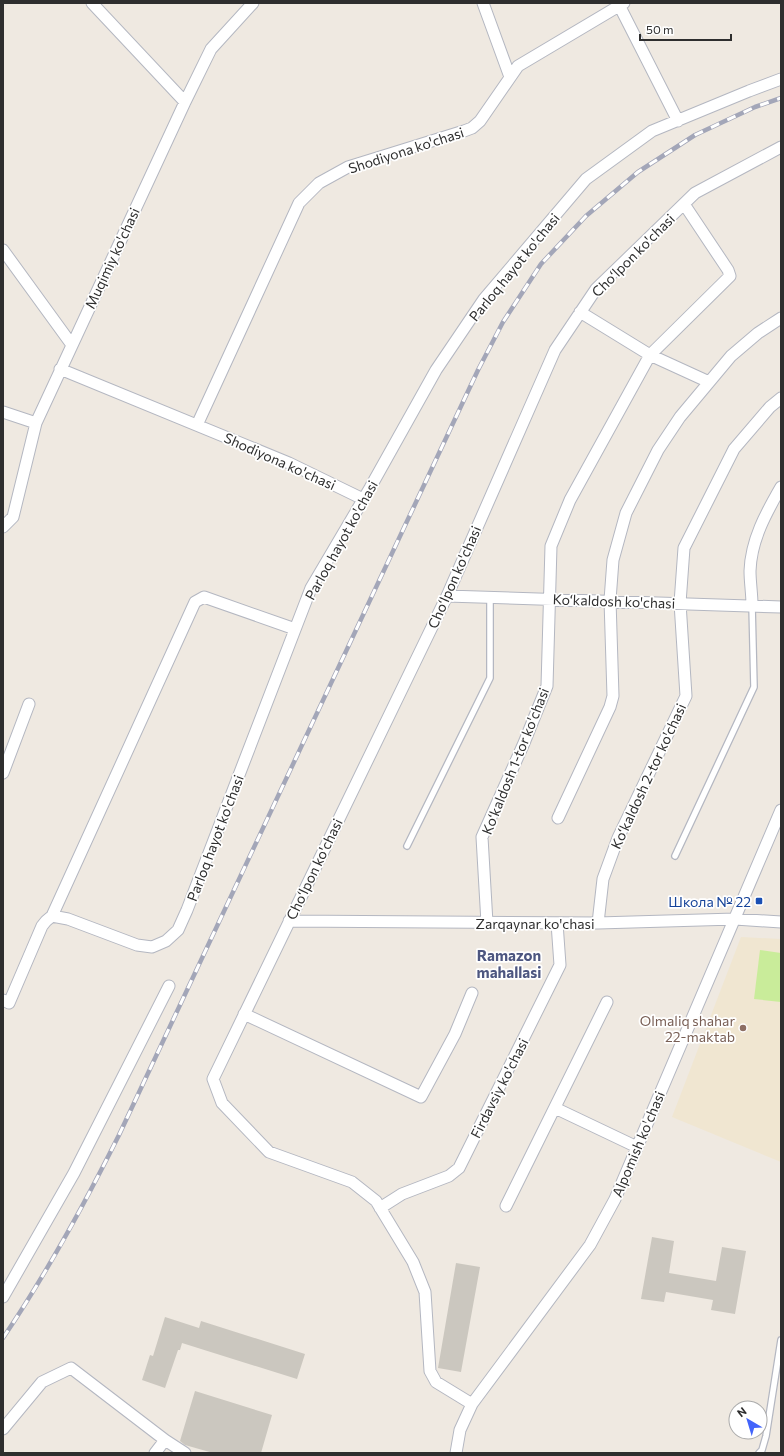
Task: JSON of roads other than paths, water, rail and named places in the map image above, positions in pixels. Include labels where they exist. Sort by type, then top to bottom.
[{"type":"street","points":[[92,3],[185,102]]},
{"type":"street","name":"Muqimiy ko'chasi","points":[[3,527],[13,517],[36,423],[185,102],[211,50],[253,3]]},
{"type":"street","points":[[483,3],[510,77]]},
{"type":"street","points":[[622,4],[678,121]]},
{"type":"street","name":"Shodiyona ko'chasi","points":[[197,425],[299,203],[319,183],[348,167],[464,132],[472,128],[480,121],[518,66],[622,4]]},
{"type":"street","name":"Parloq hayot ko'chasi","points":[[52,916],[68,919],[137,946],[152,947],[166,941],[178,930],[311,588],[436,370],[484,299],[586,179],[652,131],[749,90],[781,79]]},
{"type":"street","name":"Cho‘lpon ko'chasi","points":[[380,1208],[376,1201],[352,1182],[269,1152],[222,1103],[213,1079],[447,596],[555,350],[596,289],[695,194],[781,147]]},
{"type":"street","name":"Ko‘kaldosh 1-tor ko'chasi","points":[[487,923],[482,837],[524,743],[547,686],[552,546],[570,500],[650,355],[730,276],[728,270],[684,204]]},
{"type":"street","points":[[3,250],[72,345]]},
{"type":"street","points":[[580,312],[650,355],[709,382]]},
{"type":"street","points":[[558,818],[610,707],[613,696],[610,600],[613,560],[626,513],[658,450],[680,417],[731,356],[758,333],[781,318]]},
{"type":"street","name":"Shodiyona ko'chasi","points":[[60,369],[289,462],[363,499]]},
{"type":"street","name":"Ko‘kaldosh 2-tor ko'chasi","points":[[598,923],[603,879],[618,838],[686,696],[680,603],[684,548],[734,449],[770,407],[781,398]]},
{"type":"street","points":[[3,412],[36,423]]},
{"type":"street","points":[[752,605],[750,571],[754,545],[767,511],[781,487]]},
{"type":"street","name":"Ko‘kaldosh ko'chasi","points":[[447,596],[610,600],[781,607]]},
{"type":"street","points":[[6,1001],[42,926],[52,916],[195,602],[204,597],[295,629]]},
{"type":"street","points":[[3,773],[29,704]]},
{"type":"street","name":"Alpomish ko'chasi","points":[[456,1453],[460,1430],[472,1404],[590,1245],[615,1199],[781,810]]},
{"type":"street","name":"Zarqaynar ko'chasi","points":[[289,921],[598,923],[734,919],[781,922]]},
{"type":"street","name":"Firdavsiy ko'chasi","points":[[380,1208],[402,1194],[450,1176],[459,1168],[560,965],[557,923]]},
{"type":"street","points":[[3,1296],[74,1173],[169,986]]},
{"type":"street","points":[[244,1014],[421,1097],[455,1034],[472,993]]},
{"type":"street","points":[[506,1206],[607,1002]]},
{"type":"street","points":[[555,1108],[637,1147]]},
{"type":"street","points":[[380,1208],[413,1262],[425,1292],[430,1371],[436,1382],[472,1404]]},
{"type":"street","points":[[3,1429],[42,1382],[72,1368],[165,1440],[185,1453]]},
{"type":"street","points":[[155,1453],[165,1440]]},
{"type":"lane","points":[[407,846],[490,678],[490,597]]},
{"type":"lane","points":[[675,856],[754,687],[752,605]]},
{"type":"lane","points":[[759,1453],[762,1450],[766,1436],[781,1340]]},
{"type":"railway","points":[[3,1338],[35,1289],[119,1135],[478,370],[503,322],[541,264],[586,216],[638,172],[695,135],[755,107],[781,98]]},
{"type":"place","name":"Школа № 22","points":[[759,901]]},
{"type":"place","name":"Olmaliq shahar 22-maktab","points":[[743,1028]]},
{"type":"district","name":"Ramazon mahallasi","points":[[509,964]]}]
